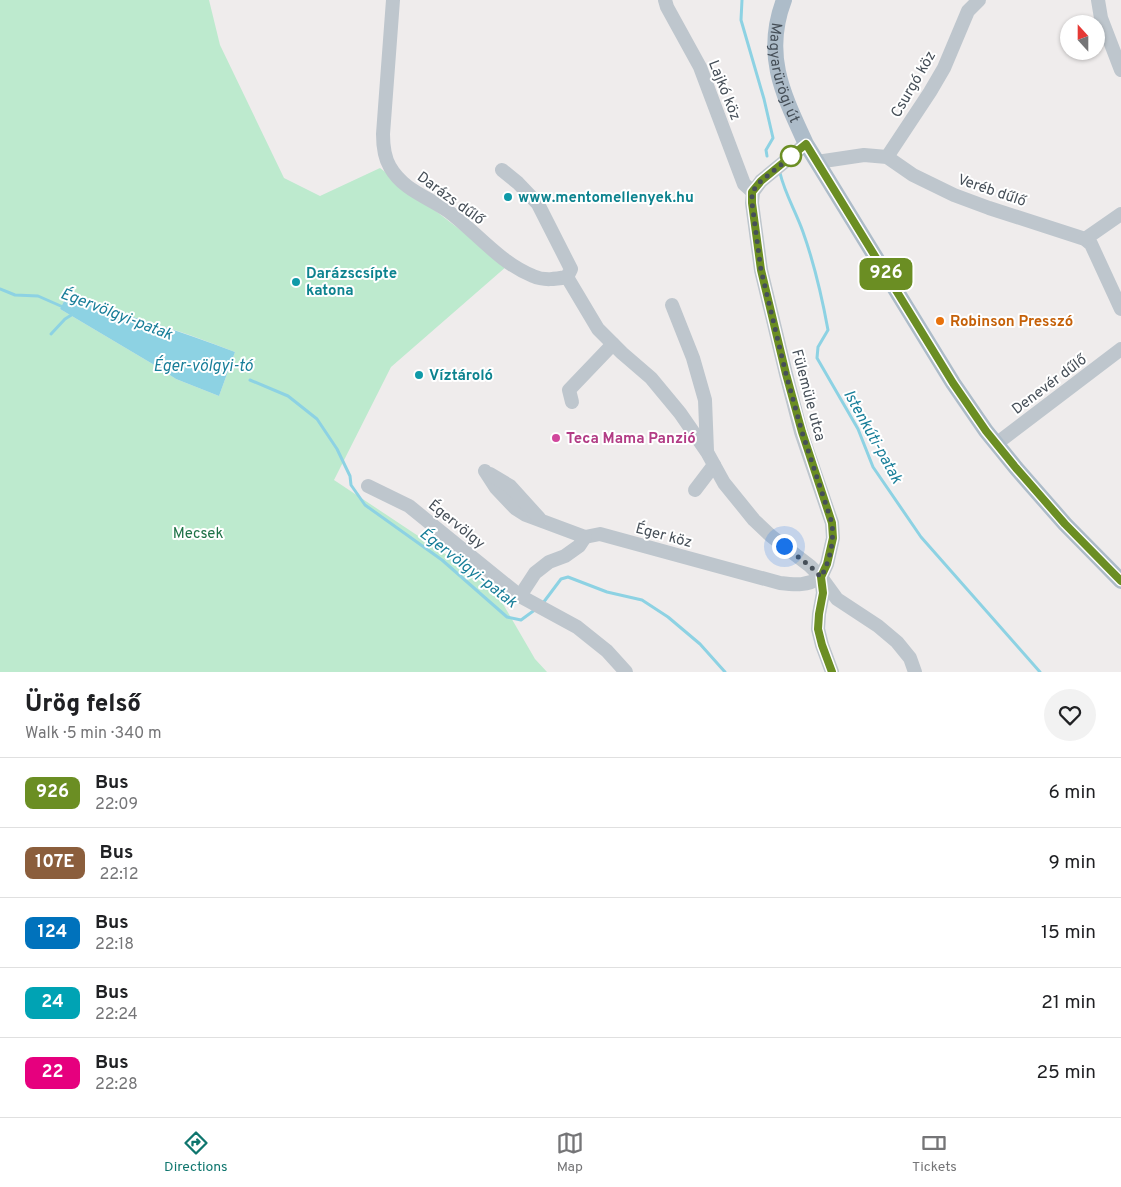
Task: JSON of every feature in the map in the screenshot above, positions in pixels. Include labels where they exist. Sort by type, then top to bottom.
[{"type":"main road","name":"Magyarürögi út","points":[[784,0],[777,22],[774,45],[778,73],[790,109],[806,144],[953,383],[996,444],[1065,524],[1121,581]]},
{"type":"street","name":"Darázs dűlő","points":[[392,0],[383,134],[384,152],[390,168],[410,189],[446,210],[508,262],[534,277],[554,280],[567,277]]},
{"type":"street","name":"Lajkó köz","points":[[665,0],[700,67],[744,184],[752,192]]},
{"type":"street","name":"Csurgó köz","points":[[887,157],[930,92],[944,68],[968,11],[979,0]]},
{"type":"street","points":[[1098,0],[1101,18],[1121,70]]},
{"type":"street","points":[[752,192],[761,181],[806,144]]},
{"type":"street","points":[[817,162],[864,155],[887,157]]},
{"type":"street","name":"Veréb dűlő","points":[[887,157],[913,175],[954,195],[1085,239]]},
{"type":"street","points":[[502,170],[518,183],[538,204],[571,269],[567,277],[598,329],[651,378],[680,413],[707,452],[724,483],[754,520],[771,536],[810,566],[821,577],[837,599],[878,626],[897,642],[910,658],[915,672]]},
{"type":"street","name":"Fülemüle utca","points":[[752,192],[761,270],[786,374],[802,432],[832,523],[833,538],[827,564],[821,577],[823,593],[818,629],[832,672]]},
{"type":"street","points":[[1121,214],[1085,239],[1091,244],[1121,309]]},
{"type":"street","points":[[672,306],[694,358],[705,400],[707,452]]},
{"type":"street","points":[[572,402],[569,390],[613,344]]},
{"type":"street","name":"Denevér dűlő","points":[[996,444],[1121,349]]},
{"type":"street","points":[[695,490],[714,465]]},
{"type":"street","name":"Égervölgy","points":[[368,486],[409,506],[520,596],[578,627],[607,651],[626,672]]},
{"type":"street","points":[[520,596],[535,573],[549,562],[565,556],[579,546],[585,537],[542,522]]},
{"type":"street","name":"Éger köz","points":[[585,537],[600,534],[780,583],[799,586],[811,583],[821,577]]},
{"type":"green space","name":"Mecsek","points":[[0,0],[209,0],[220,45],[284,178],[320,196],[380,168],[507,266],[391,367],[334,480],[492,585],[535,659],[547,672],[0,672]],"holes":[[[65,299],[151,322],[235,352],[219,396],[176,379],[60,309]]]},
{"type":"water","name":"Éger-völgyi-tó","points":[[65,299],[151,322],[235,352],[219,396],[176,379],[60,309]]},
{"type":"waterway","name":"Istenkúti-patak","points":[[742,0],[741,20],[764,99],[773,138],[766,150],[767,156]]},
{"type":"waterway","name":"Istenkúti-patak","points":[[780,173],[807,244],[826,318],[828,330],[818,347],[817,358],[858,429],[873,467],[921,537],[1040,672]]},
{"type":"waterway","name":"Égervölgyi-patak","points":[[0,289],[15,295],[38,296],[63,307]]},
{"type":"waterway","points":[[51,334],[65,319],[73,314]]},
{"type":"waterway","name":"Égervölgyi-patak","points":[[250,380],[288,396],[317,419],[337,449],[350,476],[351,485],[365,505],[442,560],[507,617],[521,620],[536,609]]},
{"type":"waterway","name":"Égervölgyi-patak","points":[[543,603],[561,579],[568,577],[607,592],[642,600],[668,617],[700,644],[725,672]]},
{"type":"bus line","name":"926","points":[[832,672],[818,629],[823,593],[821,577],[827,564],[833,538],[832,523],[802,432],[786,374],[761,270],[752,203],[752,192],[761,181],[806,144],[953,383],[986,431],[1065,524],[1121,581]]},
{"type":"place","name":"www.mentomellenyek.hu","points":[[508,197]]},
{"type":"place","name":"Darázscsípte katona","points":[[296,282]]},
{"type":"place","name":"Robinson Presszó","points":[[940,321]]},
{"type":"place","name":"Víztároló","points":[[419,375]]},
{"type":"place","name":"Teca Mama Panzió","points":[[556,438]]},
{"type":"route","points":[[784,546],[821,577],[827,564],[833,538],[832,523],[802,432],[786,374],[761,270],[752,203],[752,192],[761,181],[793,155],[791,156]]}]
